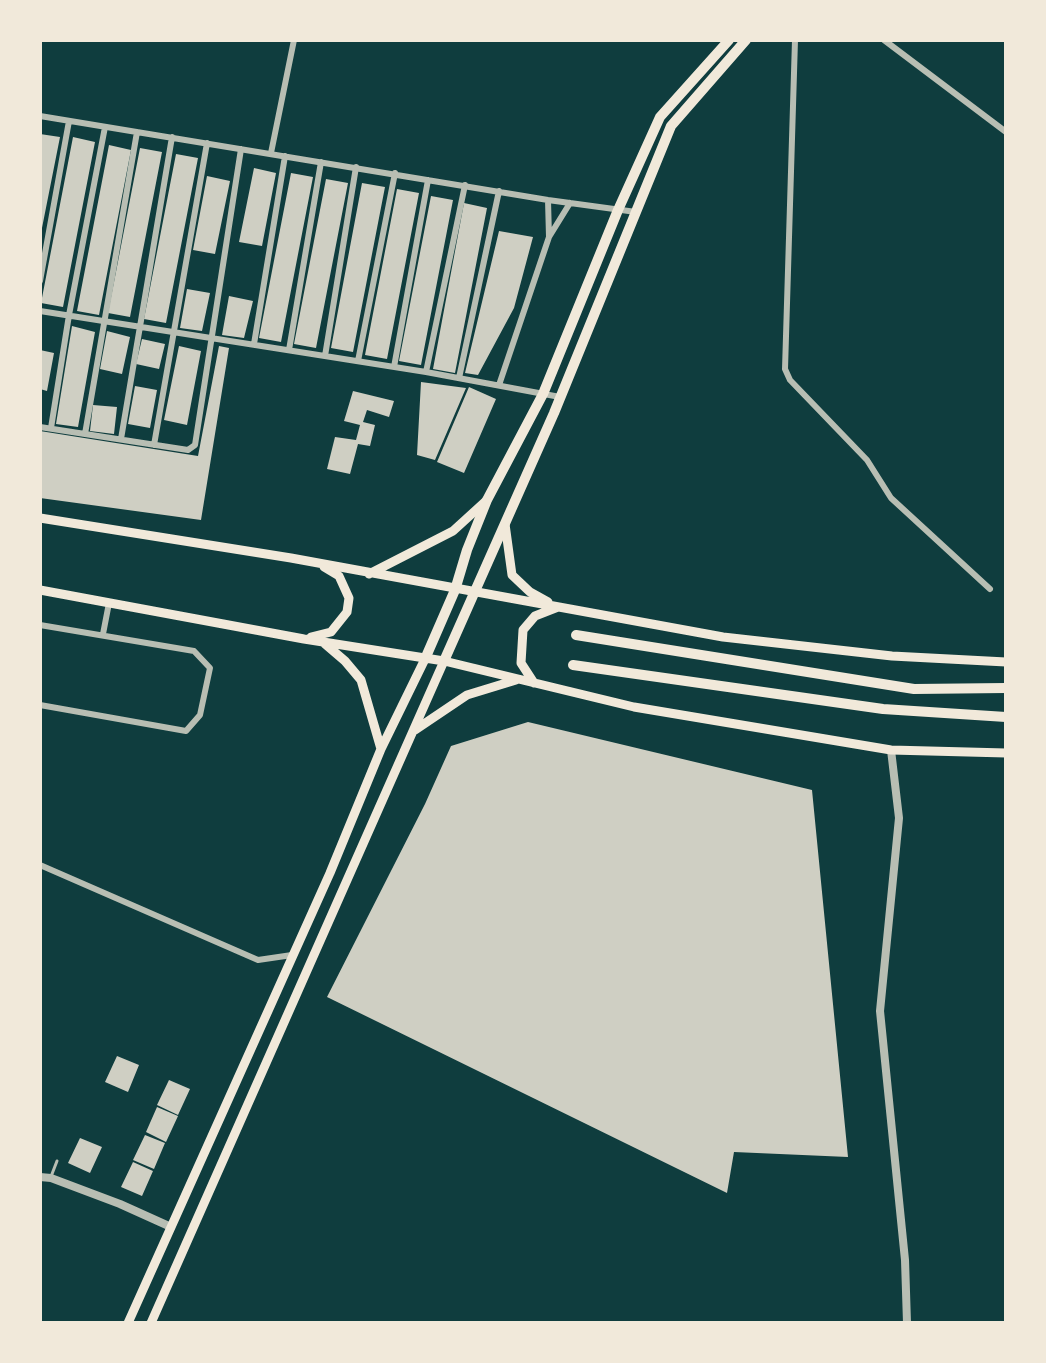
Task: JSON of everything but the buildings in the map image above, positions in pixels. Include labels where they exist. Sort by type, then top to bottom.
[{"type":"main road","points":[[128,1323],[293,955],[381,749],[425,659],[455,590],[487,500],[543,394],[618,210],[660,117],[729,40]]},
{"type":"main road","points":[[151,1323],[560,397],[671,126],[746,40]]},
{"type":"main road","points":[[369,574],[453,531],[487,500]]},
{"type":"main road","points":[[40,518],[320,564],[723,637],[892,656],[1006,662]]},
{"type":"main road","points":[[505,523],[512,575],[530,592],[558,607]]},
{"type":"main road","points":[[304,639],[331,632],[347,612],[349,598],[339,576],[320,564]]},
{"type":"main road","points":[[40,590],[304,639],[444,661],[634,707],[891,750],[1006,753]]},
{"type":"main road","points":[[534,683],[521,663],[523,630],[535,616],[558,607]]},
{"type":"main road","points":[[576,635],[914,689],[1006,688]]},
{"type":"main road","points":[[321,641],[345,661],[361,680],[381,749]]},
{"type":"main road","points":[[573,665],[883,709],[1006,717]]},
{"type":"main road","points":[[413,732],[467,695],[519,679]]},
{"type":"street","points":[[271,153],[294,40]]},
{"type":"street","points":[[795,40],[785,369],[790,380],[867,460],[891,498],[990,589]]},
{"type":"street","points":[[884,40],[1006,132]]},
{"type":"street","points":[[40,116],[636,212]]},
{"type":"street","points":[[40,281],[69,121]]},
{"type":"street","points":[[51,428],[105,127]]},
{"type":"street","points":[[85,434],[137,132]]},
{"type":"street","points":[[121,439],[172,137]]},
{"type":"street","points":[[154,445],[207,143]]},
{"type":"street","points":[[40,427],[188,450],[195,445],[241,149]]},
{"type":"street","points":[[254,344],[285,156]]},
{"type":"street","points":[[289,350],[321,162]]},
{"type":"street","points":[[325,356],[356,167]]},
{"type":"street","points":[[358,361],[395,173]]},
{"type":"street","points":[[394,367],[428,180]]},
{"type":"street","points":[[426,372],[465,185]]},
{"type":"street","points":[[459,378],[499,191]]},
{"type":"street","points":[[548,200],[549,237]]},
{"type":"street","points":[[499,385],[549,237],[570,203]]},
{"type":"street","points":[[40,311],[426,372],[560,397]]},
{"type":"street","points":[[103,634],[109,603]]},
{"type":"street","points":[[40,625],[194,651],[210,668],[200,715],[186,731],[40,705]]},
{"type":"street","points":[[891,750],[899,818],[880,1011],[904,1245],[907,1323]]},
{"type":"street","points":[[40,865],[258,960],[293,955]]},
{"type":"street","points":[[40,1177],[51,1178],[120,1204],[171,1227]]},
{"type":"lane","points":[[51,1178],[57,1161]]}]
